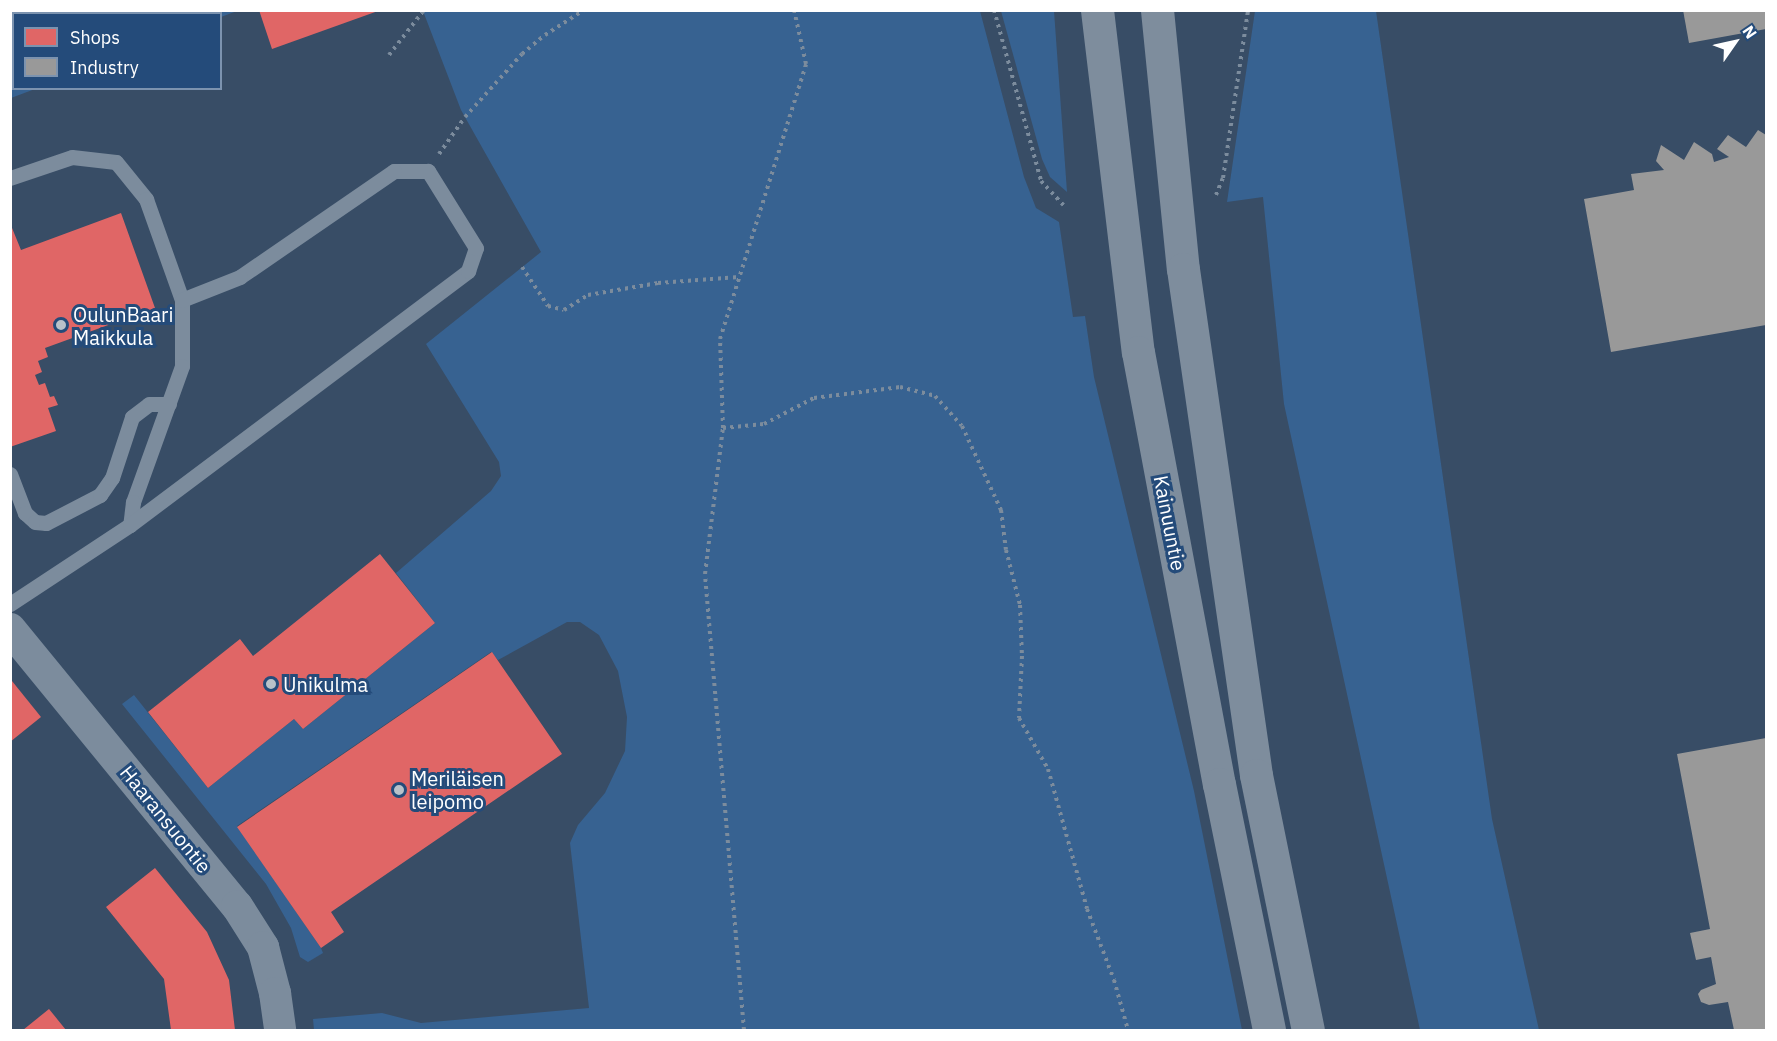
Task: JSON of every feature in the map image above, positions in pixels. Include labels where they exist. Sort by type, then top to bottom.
[{"type":"highway","points":[[1157,10],[1184,269],[1256,775],[1308,1030]]},
{"type":"highway","name":"Kainuuntie","points":[[1096,20],[1138,352],[1219,784],[1269,1030]]},
{"type":"street","name":"Haaransuontie","points":[[10,629],[237,906],[263,947],[275,993],[280,1030]]},
{"type":"lane","points":[[10,178],[72,157],[116,162],[146,199],[182,300],[182,366],[133,502],[130,525]]},
{"type":"lane","points":[[10,604],[130,525],[468,272],[476,248],[428,171],[394,171],[240,277],[182,300]]},
{"type":"lane","points":[[10,474],[25,513],[35,522],[46,524],[100,495],[112,478],[132,417],[149,404],[169,404]]},
{"type":"path","points":[[389,55],[424,10]]},
{"type":"path","points":[[428,171],[465,117],[522,54],[545,35],[584,10]]},
{"type":"path","points":[[744,1030],[705,574],[723,428],[720,339],[806,64],[794,10]]},
{"type":"path","points":[[994,10],[1041,181],[1063,205]]},
{"type":"path","points":[[1216,195],[1223,178],[1248,10]]},
{"type":"path","points":[[522,267],[548,306],[564,310],[588,295],[658,283],[739,277]]},
{"type":"path","points":[[723,428],[764,424],[814,398],[900,387],[935,396],[962,426],[1001,510],[1006,550],[1020,605],[1022,656],[1019,718],[1048,769],[1081,889],[1128,1030]]},
{"type":"shaded area","points":[[11,10],[237,10],[222,17],[222,12],[12,12],[12,90],[32,90],[11,98]]},
{"type":"shaded area","points":[[423,11],[980,11],[1024,177],[1036,208],[1059,222],[1073,317],[1085,316],[1094,377],[1194,791],[1242,1030],[314,1030],[313,1019],[382,1013],[421,1023],[589,1008],[570,843],[578,825],[605,793],[625,751],[627,717],[618,671],[599,635],[580,622],[567,622],[498,660],[491,652],[237,826],[321,948],[323,953],[308,962],[300,957],[291,928],[266,884],[122,704],[134,695],[208,788],[294,719],[303,729],[435,623],[396,573],[491,491],[501,476],[499,462],[426,344],[541,252],[461,110]]},
{"type":"shaded area","points":[[1001,11],[1054,11],[1067,192],[1050,177],[1042,159]]},
{"type":"shaded area","points":[[1255,11],[1376,11],[1492,819],[1539,1030],[1420,1030],[1284,404],[1263,197],[1227,202]]},
{"type":"building: Shops","points":[[259,10],[378,10],[378,11],[272,49]]},
{"type":"building: Shops","points":[[121,213],[155,308],[45,348],[48,357],[38,361],[42,372],[35,375],[39,385],[45,383],[50,397],[54,396],[58,405],[48,408],[56,431],[10,447],[10,223],[21,250]]},
{"type":"building: Shops","name":"Unikulma","points":[[380,554],[435,623],[303,729],[294,719],[208,788],[148,712],[240,639],[253,656]]},
{"type":"building: Shops","name":"Meriläisen leipomo","points":[[492,652],[562,754],[331,912],[344,932],[321,948],[237,827]]},
{"type":"building: Shops","points":[[12,681],[41,717],[10,742],[10,682]]},
{"type":"building: Shops","points":[[155,868],[207,932],[229,980],[235,1030],[171,1030],[164,979],[106,907]]},
{"type":"building: Shops","points":[[49,1009],[66,1030],[23,1030]]},
{"type":"building: Industry","points":[[1683,10],[1766,10],[1766,29],[1689,43]]},
{"type":"building: Industry","points":[[1758,130],[1766,135],[1766,325],[1611,352],[1584,199],[1634,190],[1631,174],[1664,170],[1656,161],[1661,145],[1684,160],[1694,142],[1712,154],[1714,162],[1729,157],[1717,149],[1728,135],[1746,147]]},
{"type":"building: Industry","points":[[1766,738],[1766,1030],[1734,1030],[1728,1002],[1709,1005],[1701,1002],[1698,994],[1701,990],[1716,984],[1711,957],[1696,960],[1690,933],[1710,929],[1677,754]]},
{"type":"place","name":"OulunBaari Maikkula","points":[[61,325]]},
{"type":"place","name":"Unikulma","points":[[271,684]]},
{"type":"place","name":"Meriläisen leipomo","points":[[399,790]]}]
